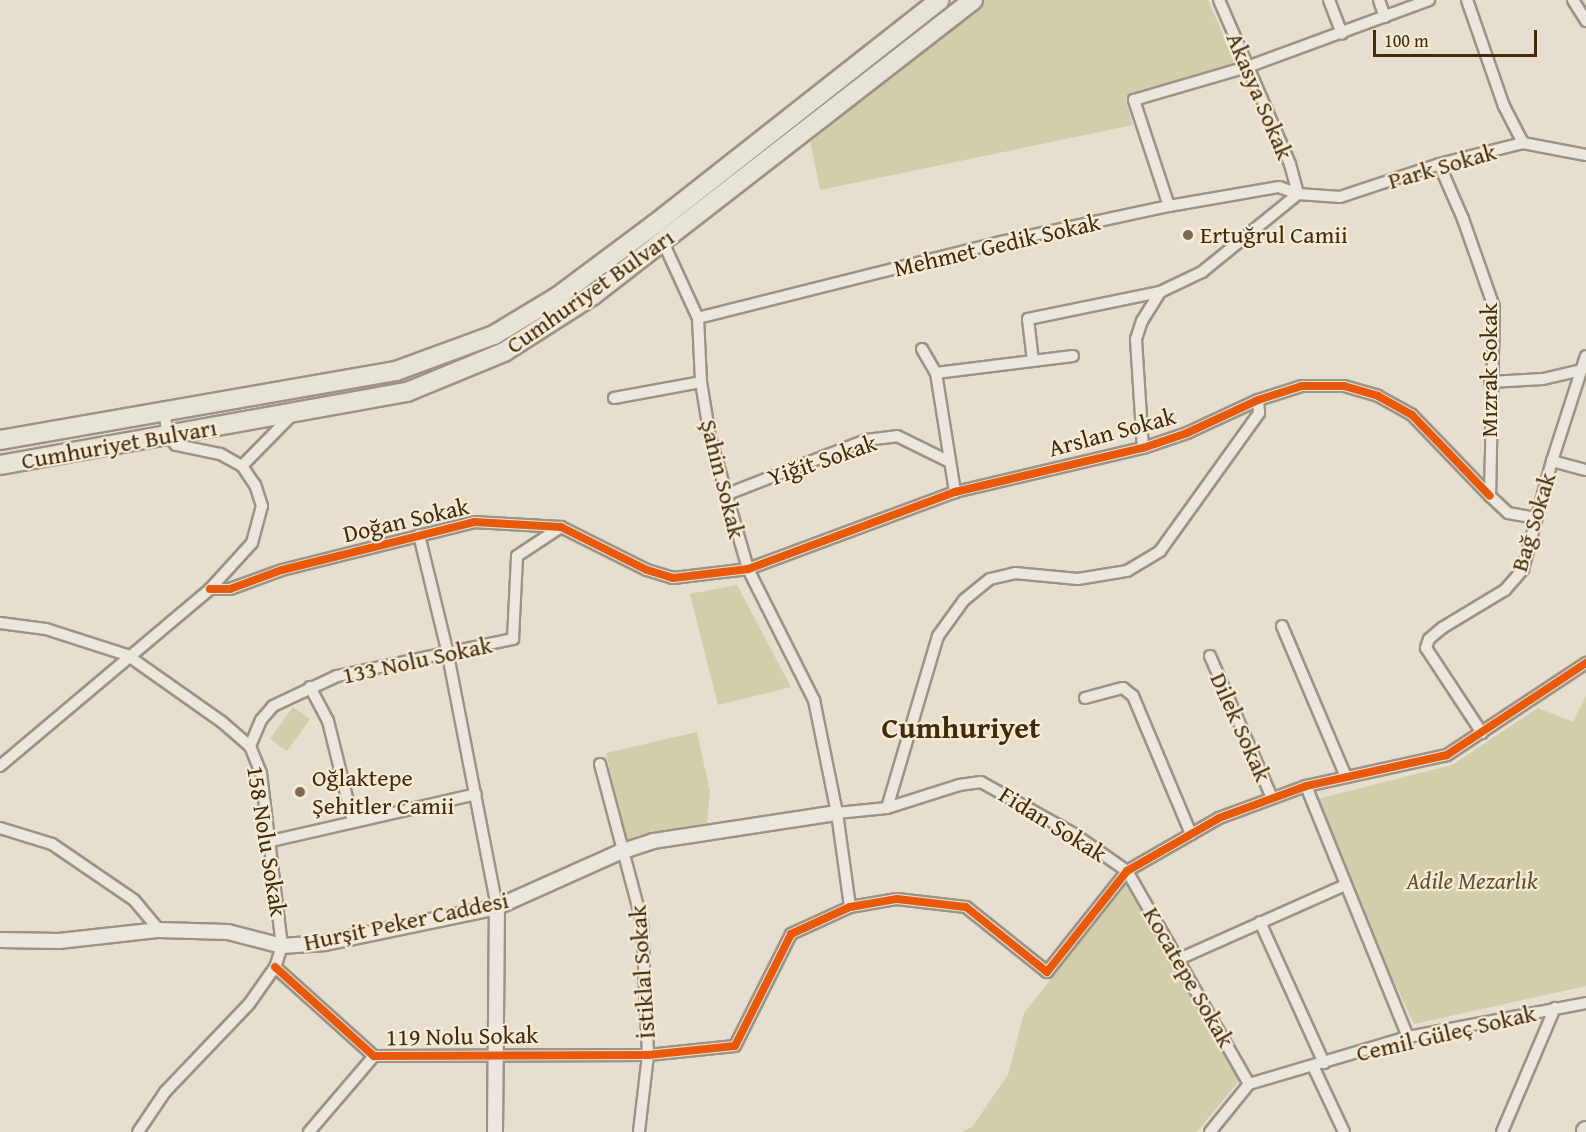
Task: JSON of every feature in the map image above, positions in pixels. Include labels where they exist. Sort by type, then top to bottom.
[{"type":"main road","name":"Cumhuriyet Bulvarı","points":[[0,440],[396,371],[494,335],[557,297],[655,224],[940,0]]},
{"type":"main road","name":"Cumhuriyet Bulvarı","points":[[0,465],[407,392],[494,356],[549,325],[663,242],[972,0]]},
{"type":"street","name":"Akasya Sokak","points":[[1219,0],[1290,164],[1298,194]]},
{"type":"street","points":[[1329,0],[1342,34]]},
{"type":"street","points":[[1379,0],[1385,17]]},
{"type":"street","points":[[1169,206],[1134,100],[1247,68],[1430,0]]},
{"type":"street","points":[[1467,0],[1504,106],[1523,143]]},
{"type":"street","points":[[1573,0],[1586,21]]},
{"type":"street","name":"Park Sokak","points":[[1298,194],[1340,197],[1439,164],[1523,143],[1586,155]]},
{"type":"street","name":"Mızrak Sokak","points":[[1439,164],[1463,219],[1494,307],[1490,382],[1490,496]]},
{"type":"street","name":"Mehmet Gedik Sokak","points":[[698,318],[1001,242],[1169,206],[1279,187],[1298,194]]},
{"type":"street","points":[[1033,361],[1028,319],[1160,292],[1202,272],[1298,194]]},
{"type":"street","name":"Şahin Sokak","points":[[663,242],[698,318],[701,382],[725,495],[748,569],[814,700],[837,813],[850,907]]},
{"type":"street","points":[[1143,448],[1136,339],[1160,292]]},
{"type":"street","points":[[922,349],[936,373],[955,492]]},
{"type":"street","points":[[936,373],[1073,356]]},
{"type":"street","name":"Bağ Sokak","points":[[1482,733],[1426,648],[1429,639],[1442,628],[1517,579],[1579,371],[1586,356]]},
{"type":"street","points":[[1490,382],[1543,378],[1579,371]]},
{"type":"street","points":[[614,398],[701,382]]},
{"type":"street","name":"Arslan Sokak","points":[[748,569],[955,492],[1143,448],[1187,433],[1258,400],[1302,386],[1344,386],[1378,396],[1412,415],[1490,496]]},
{"type":"street","points":[[887,808],[938,636],[964,600],[990,579],[1015,573],[1078,579],[1127,571],[1160,550],[1259,413],[1258,400]]},
{"type":"street","points":[[0,765],[127,656],[210,589],[238,561],[258,526],[262,506],[255,484],[242,466],[220,454],[176,445],[167,434],[165,412]]},
{"type":"street","points":[[242,466],[294,413]]},
{"type":"street","name":"Yiğit Sokak","points":[[725,495],[866,440],[897,436],[950,462]]},
{"type":"street","points":[[1552,461],[1586,470]]},
{"type":"street","points":[[1490,496],[1508,513],[1536,518]]},
{"type":"street","name":"Doğan Sokak","points":[[210,589],[230,589],[282,570],[474,522],[561,527],[647,570],[673,578],[748,569]]},
{"type":"street","name":"133 Nolu Sokak","points":[[250,746],[261,720],[273,706],[337,676],[447,650],[513,639],[517,556],[561,527]]},
{"type":"street","points":[[418,535],[447,650],[497,907],[495,1132]]},
{"type":"street","name":"158 Nolu Sokak","points":[[0,623],[46,629],[127,656],[222,722],[250,746],[261,772],[282,946]]},
{"type":"street","points":[[1282,626],[1346,777]]},
{"type":"street","name":"Dilek Sokak","points":[[1210,656],[1272,798]]},
{"type":"street","points":[[850,907],[897,899],[966,907],[1047,972],[1127,871],[1191,834],[1219,818],[1306,786],[1447,755],[1586,663]]},
{"type":"street","points":[[310,687],[328,721],[353,822]]},
{"type":"street","points":[[1085,698],[1123,688],[1133,696],[1191,834]]},
{"type":"street","name":"İstiklal Sokak","points":[[600,764],[620,852],[630,870],[642,922],[648,1054],[639,1132]]},
{"type":"street","name":"Fidan Sokak","points":[[837,813],[887,808],[959,784],[981,782],[1074,834],[1127,871]]},
{"type":"street","points":[[1306,786],[1408,1037]]},
{"type":"street","points":[[271,841],[476,794]]},
{"type":"street","name":"Hurşit Peker Caddesi","points":[[0,940],[59,941],[159,930],[228,932],[282,946],[325,944],[497,907],[620,852],[653,841],[837,813]]},
{"type":"street","points":[[0,828],[51,844],[134,900],[159,930]]},
{"type":"street","name":"Kocatepe Sokak","points":[[1127,871],[1249,1084]]},
{"type":"street","points":[[1179,959],[1345,885]]},
{"type":"street","name":"119 Nolu Sokak","points":[[275,967],[374,1056],[648,1054],[735,1046],[790,934],[850,907]]},
{"type":"street","points":[[1260,922],[1319,1064],[1344,1132]]},
{"type":"street","points":[[138,1132],[165,1092],[220,1038],[275,967],[282,946]]},
{"type":"street","name":"Cemil Güleç Sokak","points":[[1249,1084],[1408,1037],[1555,1008],[1584,1005]]},
{"type":"street","points":[[1502,1132],[1555,1008]]},
{"type":"street","points":[[309,1132],[374,1056]]},
{"type":"street","points":[[1210,1132],[1249,1084]]},
{"type":"green space","points":[[986,0],[1208,0],[1236,63],[1125,98],[1133,125],[820,190],[809,135]]},
{"type":"green space","points":[[737,585],[791,687],[718,705],[690,594]]},
{"type":"green space","name":"Adile Mezarlık","points":[[1586,696],[1586,986],[1414,1024],[1344,877],[1317,799],[1452,765],[1538,708],[1573,722]]},
{"type":"green space","points":[[293,707],[310,719],[287,751],[270,739]]},
{"type":"green space","points":[[697,732],[710,792],[707,823],[626,842],[606,753]]},
{"type":"green space","points":[[1126,885],[1239,1081],[1197,1132],[961,1132],[972,1127],[1008,1075],[1024,1013]]},
{"type":"cycle path","points":[[210,589],[230,589],[282,570],[474,522],[561,527],[647,570],[673,578],[748,569],[955,492],[1143,448],[1187,433],[1258,400],[1302,386],[1344,386],[1378,396],[1412,415],[1490,496]]},
{"type":"cycle path","points":[[275,967],[374,1056],[648,1055],[735,1046],[791,934],[850,907],[897,899],[966,907],[1047,972],[1127,871],[1219,818],[1306,786],[1447,755],[1586,663]]},
{"type":"place","name":"Ertuğrul Camii","points":[[1188,235]]},
{"type":"place","name":"Oğlaktepe Şehitler Camii","points":[[300,792]]},
{"type":"district","name":"Cumhuriyet","points":[[961,727]]}]
